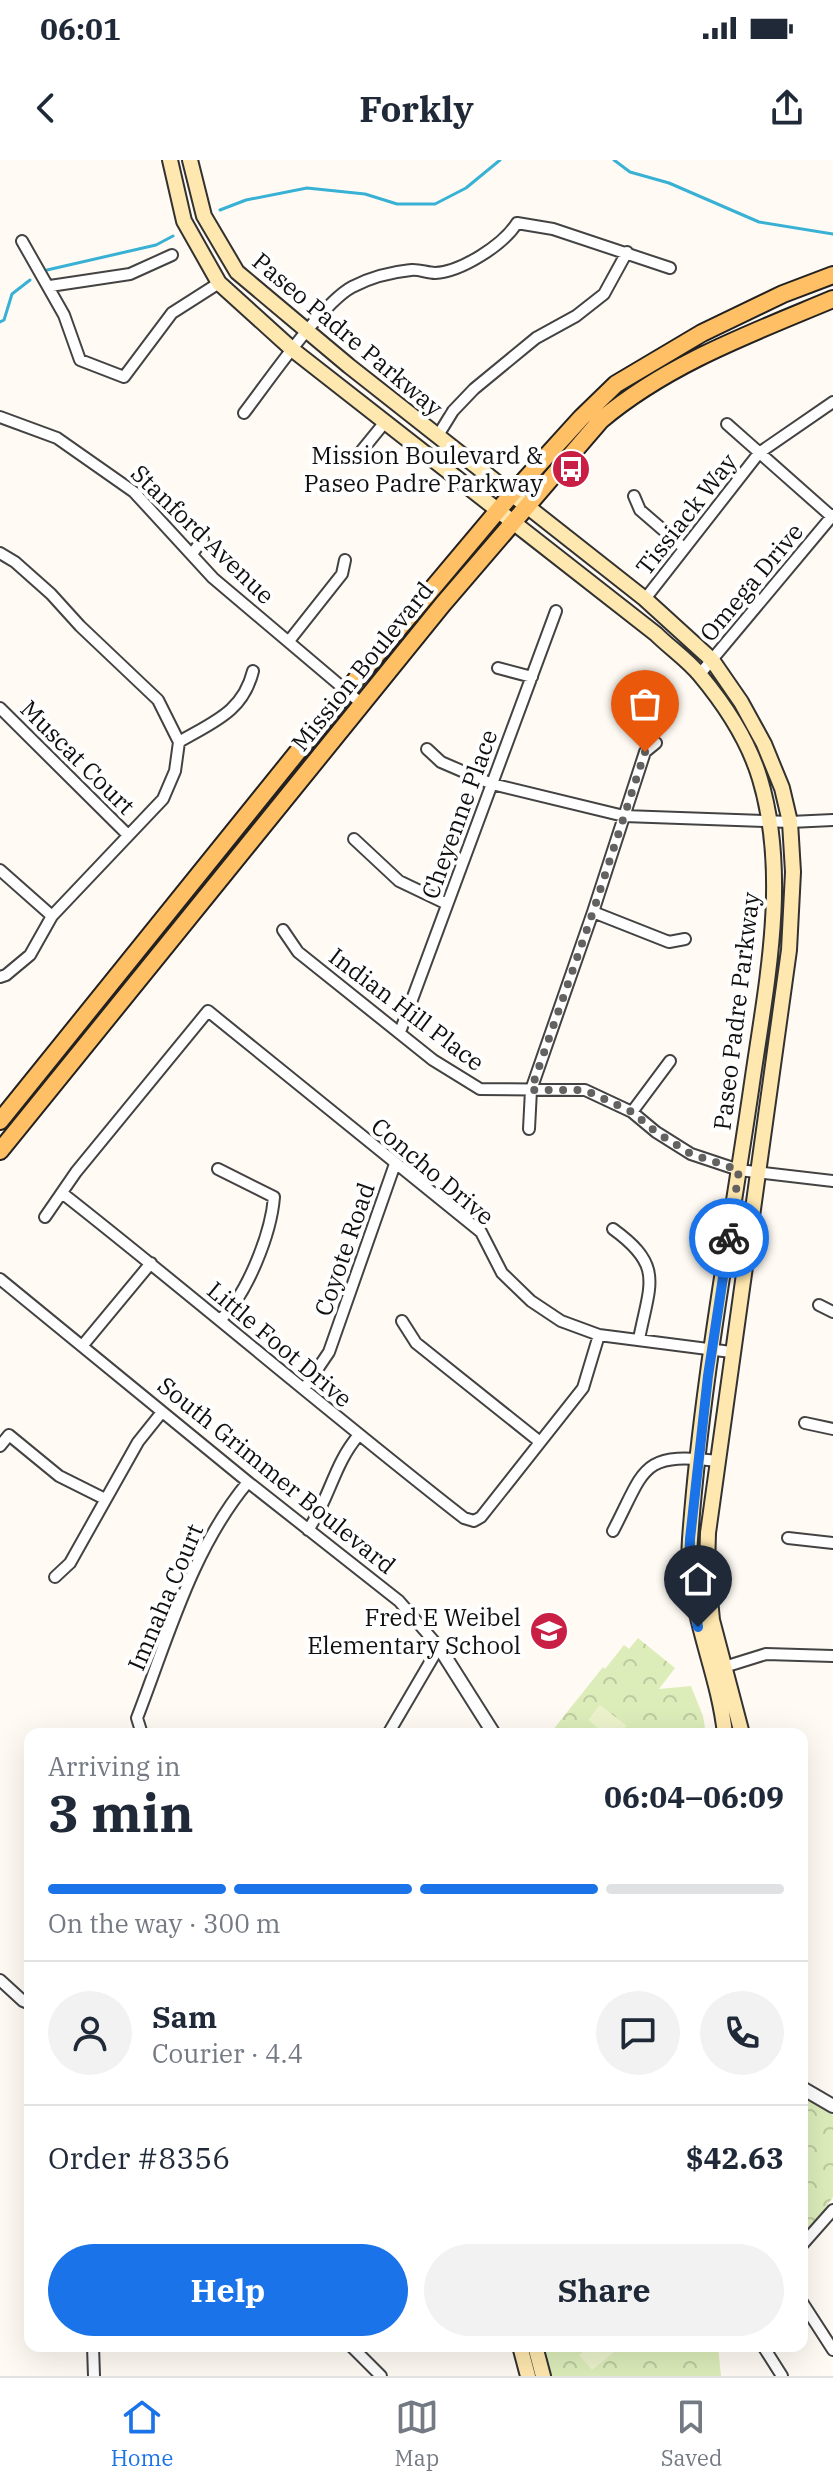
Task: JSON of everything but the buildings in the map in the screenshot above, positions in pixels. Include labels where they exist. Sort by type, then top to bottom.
[{"type":"main road","name":"Paseo Padre Parkway","points":[[170,160],[184,221],[219,283],[293,350],[633,615],[700,674],[746,742],[759,775],[770,822],[774,892],[771,933],[711,1349],[697,1458],[689,1570],[698,1627],[718,1668],[740,1728]]},
{"type":"main road","name":"Paseo Padre Parkway","points":[[190,160],[204,216],[237,272],[307,333],[645,599],[712,660],[741,702],[764,744],[782,788],[790,822],[793,872],[789,950],[731,1352],[707,1567],[724,1728]]},
{"type":"main road","name":"Mission Boulevard","points":[[0,1121],[347,691],[511,495],[581,418],[616,384],[702,333],[783,294],[833,275]]},
{"type":"main road","name":"Mission Boulevard","points":[[0,1151],[513,520],[601,420],[631,395],[713,348],[833,299]]},
{"type":"main road","points":[[522,2352],[528,2376]]},
{"type":"main road","points":[[537,2352],[543,2376]]},
{"type":"street","points":[[244,413],[307,333],[350,288],[379,276],[413,270],[436,273],[455,267],[491,250],[517,223],[553,229],[670,268]]},
{"type":"street","points":[[22,241],[50,286],[80,360],[124,377],[172,313],[219,283]]},
{"type":"street","points":[[437,437],[453,411],[474,389],[536,338],[576,316],[604,294],[627,252]]},
{"type":"street","points":[[50,286],[130,274],[172,255]]},
{"type":"street","name":"Tissiack Way","points":[[645,599],[759,453],[833,402]]},
{"type":"street","name":"Stanford Avenue","points":[[0,417],[57,438],[134,492],[213,578],[362,704]]},
{"type":"street","points":[[359,454],[385,422]]},
{"type":"street","points":[[727,424],[832,516]]},
{"type":"street","points":[[634,496],[640,510],[684,548]]},
{"type":"street","name":"Omega Drive","points":[[700,674],[832,516]]},
{"type":"street","points":[[192,554],[203,539]]},
{"type":"street","points":[[0,553],[51,594],[158,700],[179,742],[175,771],[163,799],[52,916],[30,955],[0,977]]},
{"type":"street","points":[[289,641],[342,574],[345,560]]},
{"type":"street","name":"Cheyenne Place","points":[[400,1032],[556,611]]},
{"type":"street","points":[[498,668],[532,677]]},
{"type":"street","points":[[179,742],[234,710],[250,686],[253,671]]},
{"type":"street","name":"Muscat Court","points":[[0,708],[128,835]]},
{"type":"street","points":[[529,1129],[531,1090],[645,752],[656,743]]},
{"type":"street","points":[[427,749],[441,762],[492,784],[624,816],[770,822],[833,820]]},
{"type":"street","points":[[354,839],[399,881],[447,904]]},
{"type":"street","points":[[0,870],[52,916]]},
{"type":"street","points":[[593,912],[669,942],[685,939]]},
{"type":"street","name":"Indian Hill Place","points":[[283,930],[298,952],[433,1060],[480,1089],[585,1090],[632,1112],[691,1154],[739,1170],[833,1181]]},
{"type":"street","name":"Concho Drive","points":[[62,1193],[208,1011],[481,1232],[502,1273],[531,1301],[561,1321],[599,1335],[731,1352]]},
{"type":"street","points":[[632,1112],[670,1061]]},
{"type":"street","name":"Coyote Road","points":[[304,1389],[329,1352],[395,1164]]},
{"type":"street","points":[[218,1169],[274,1197],[272,1214],[243,1292],[220,1320]]},
{"type":"street","points":[[45,1217],[62,1193]]},
{"type":"street","name":"Little Foot Drive","points":[[62,1193],[358,1436],[464,1518],[474,1521],[481,1517],[540,1442]]},
{"type":"street","points":[[613,1229],[633,1243],[645,1258],[649,1272],[639,1339]]},
{"type":"street","points":[[83,1345],[151,1263]]},
{"type":"street","name":"South Grimmer Boulevard","points":[[0,1280],[399,1601],[439,1647],[490,1728]]},
{"type":"street","points":[[819,1305],[833,1312]]},
{"type":"street","points":[[402,1321],[416,1343],[540,1442],[583,1388],[599,1335]]},
{"type":"street","points":[[55,1577],[70,1563],[138,1442],[162,1412]]},
{"type":"street","points":[[805,1423],[833,1429]]},
{"type":"street","points":[[0,1446],[9,1435],[59,1476],[105,1499]]},
{"type":"street","points":[[308,1530],[321,1510],[340,1460],[358,1436]]},
{"type":"street","points":[[613,1531],[645,1469],[664,1458],[717,1461]]},
{"type":"street","name":"Imnaha Court","points":[[140,1728],[137,1718],[192,1576],[216,1526],[248,1482]]},
{"type":"street","points":[[788,1538],[833,1543]]},
{"type":"street","points":[[392,1728],[439,1647]]},
{"type":"street","points":[[718,1668],[766,1654],[833,1656]]},
{"type":"street","points":[[0,1980],[24,2001]]},
{"type":"street","points":[[808,2091],[833,2106]]},
{"type":"street","points":[[808,2238],[833,2210]]},
{"type":"street","points":[[808,2311],[833,2349]]},
{"type":"street","points":[[93,2352],[94,2376]]},
{"type":"street","points":[[357,2352],[381,2376]]},
{"type":"street","points":[[767,2352],[782,2376]]},
{"type":"green space","points":[[638,1638],[675,1668],[659,1689],[691,1686],[705,1728],[554,1728],[603,1667],[605,1669],[624,1645],[629,1649]]},
{"type":"green space","points":[[600,1705],[627,1726],[598,1728],[588,1720]]},
{"type":"green space","points":[[808,2100],[833,2115],[833,2197],[808,2229]]},
{"type":"green space","points":[[543,2352],[719,2352],[721,2376],[548,2376]]},
{"type":"green space","points":[[583,2352],[614,2352],[592,2370],[579,2355]]},
{"type":"waterway","points":[[220,210],[246,200],[307,188],[365,194],[397,204],[435,204],[466,188],[500,160]]},
{"type":"waterway","points":[[614,160],[630,172],[669,183],[759,222],[833,234]]},
{"type":"waterway","points":[[47,270],[156,245],[173,236]]},
{"type":"waterway","points":[[0,322],[4,320],[12,294],[30,280]]},
{"type":"way so far","points":[[645,752],[531,1090],[585,1090],[632,1112],[691,1154],[739,1170],[729,1238]]},
{"type":"place","name":"Mission Boulevard & Paseo Padre Parkway","points":[[571,469]]},
{"type":"place","name":"Fred E Weibel Elementary School","points":[[549,1631]]},
{"type":"route","points":[[698,1627],[689,1570],[690,1539],[711,1349],[729,1238]]}]
